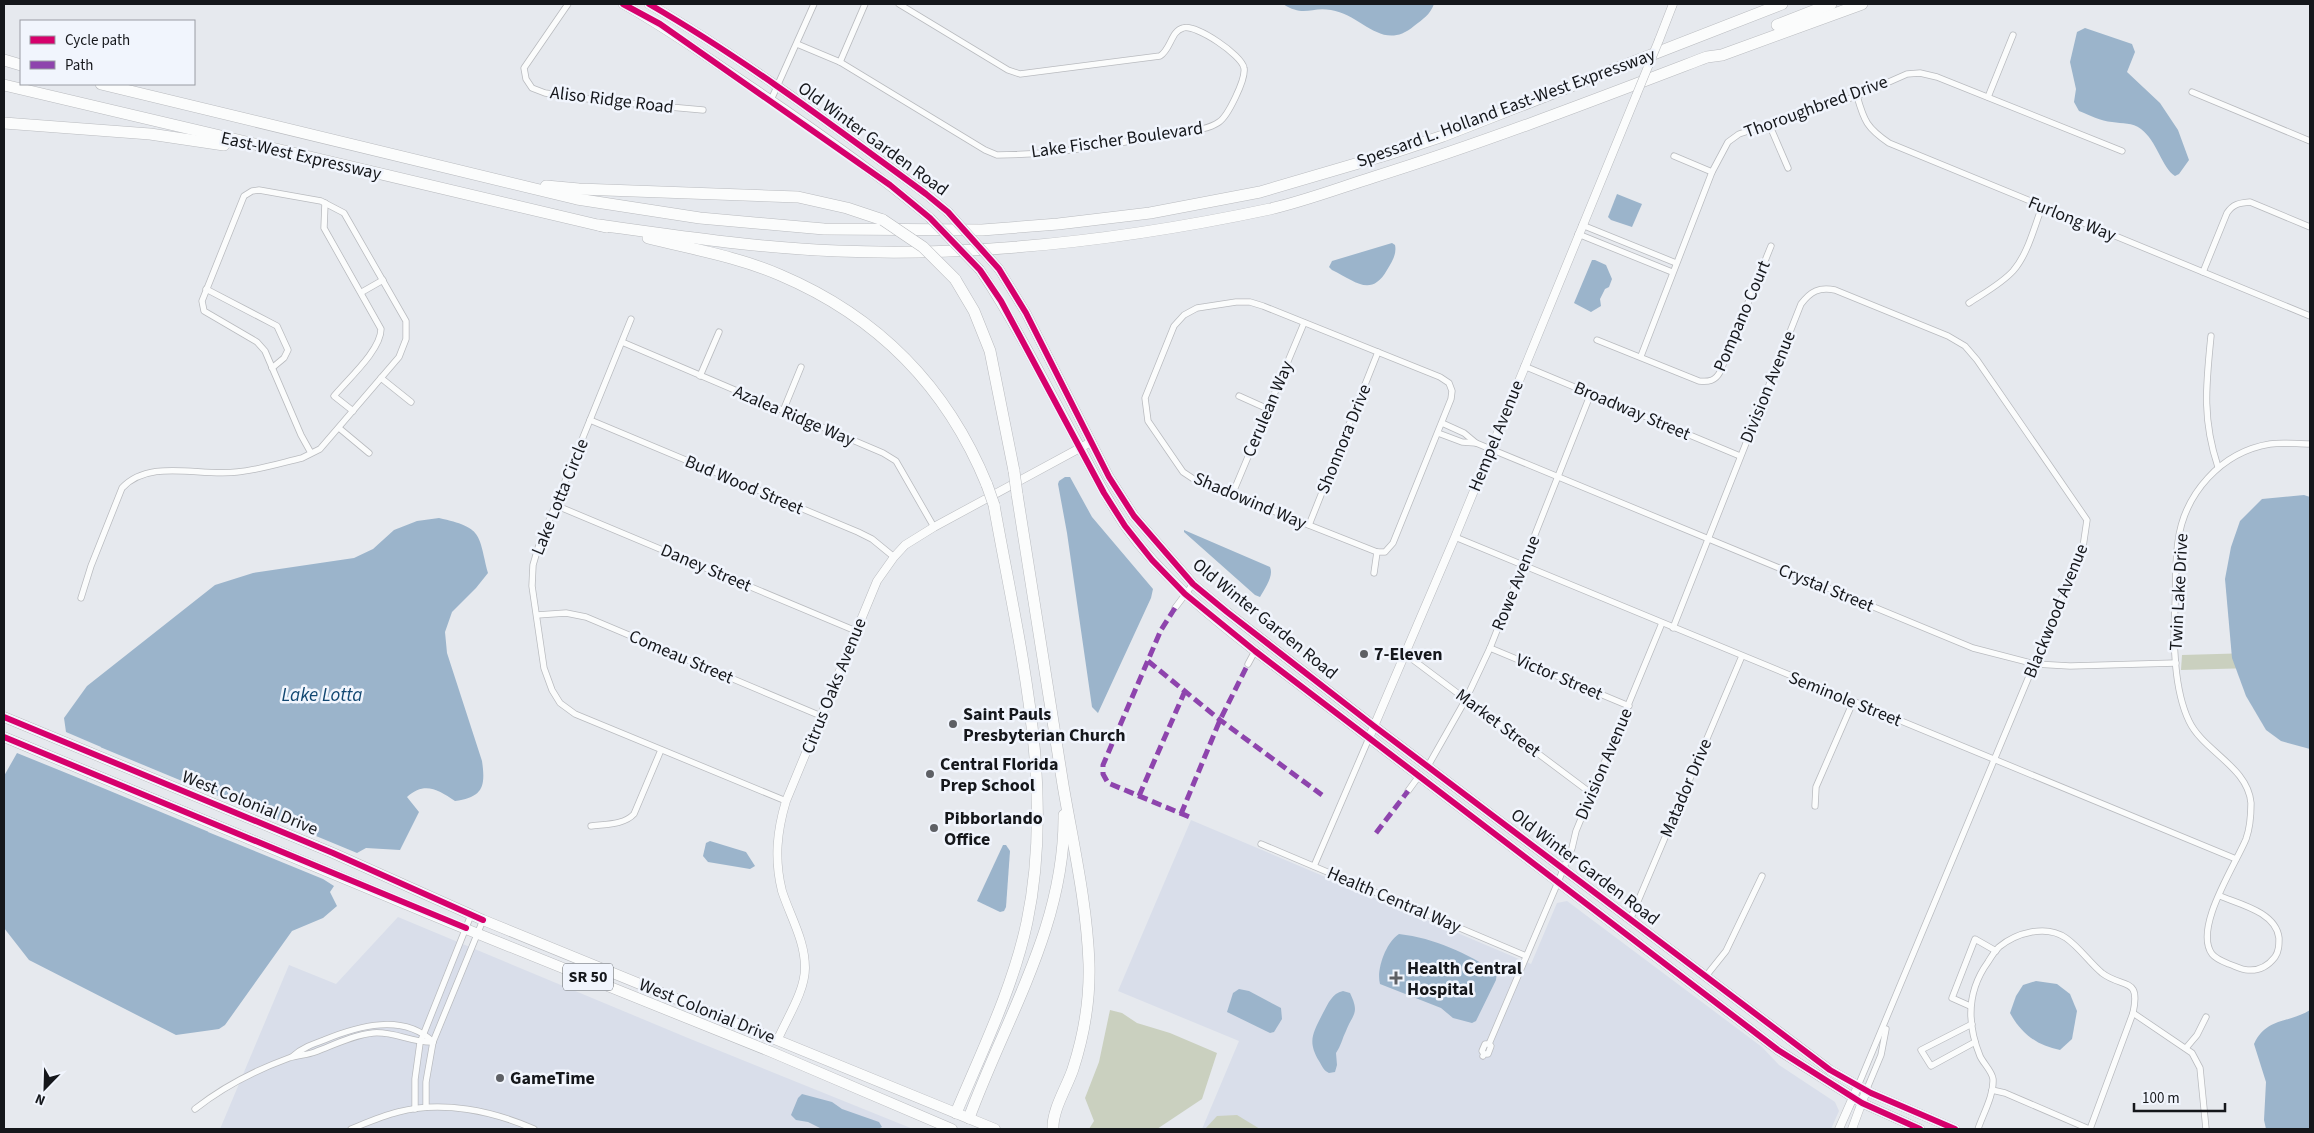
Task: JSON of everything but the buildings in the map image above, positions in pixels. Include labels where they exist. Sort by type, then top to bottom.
[{"type":"highway","name":"Spessard L. Holland East-West Expressway","points":[[483,176],[586,201],[700,218],[824,230],[982,230],[1150,213],[1260,192],[1386,155],[1503,114],[1782,4]]},
{"type":"highway","points":[[1707,57],[1718,49],[1831,4]]},
{"type":"highway","points":[[1707,57],[1722,54],[1862,4]]},
{"type":"highway","name":"Spessard L. Holland East-West Expressway","points":[[599,225],[676,235],[836,251],[948,250],[1111,237],[1272,208],[1330,191],[1448,154],[1707,57]]},
{"type":"highway","points":[[4,60],[20,64]]},
{"type":"highway","name":"East-West Expressway","points":[[4,85],[265,148],[599,225]]},
{"type":"highway","name":"East-West Expressway","points":[[105,85],[483,176]]},
{"type":"highway","points":[[4,123],[170,136],[251,150],[265,148]]},
{"type":"highway","points":[[483,176],[579,189],[798,198],[847,208],[884,220],[923,247],[955,279],[974,311],[990,351],[1014,471],[1085,917],[1089,979],[1086,1012],[1080,1047],[1053,1122],[1053,1129]]},
{"type":"highway","points":[[599,225],[780,274],[850,312],[879,333],[912,363],[938,394],[962,431],[987,485],[994,505],[1029,708],[1037,794],[1037,843],[1027,922],[1015,964],[1002,1003],[951,1129]]},
{"type":"highway","name":"West Colonial Drive","points":[[4,717],[333,853],[482,920],[956,1113],[967,1124],[995,1129]]},
{"type":"highway","points":[[8,739],[20,724]]},
{"type":"highway","points":[[23,745],[31,728]]},
{"type":"highway","name":"West Colonial Drive","points":[[8,739],[774,1053],[951,1129]]},
{"type":"highway","points":[[967,1124],[1036,958],[1052,914],[1063,850],[1063,788]]},
{"type":"highway","points":[[751,1044],[765,1044],[778,1039]]},
{"type":"highway","points":[[774,1053],[782,1050],[803,1050]]},
{"type":"main road","name":"Old Winter Garden Road","points":[[623,4],[660,24],[772,100],[890,185],[930,218],[980,270],[1001,301],[1104,492],[1126,526],[1152,560],[1185,594],[1369,738],[1778,1050],[1862,1103],[1920,1129]]},
{"type":"main road","name":"Old Winter Garden Road","points":[[649,4],[687,26],[778,88],[948,212],[999,270],[1026,313],[1091,442],[1134,516],[1193,584],[1374,726],[1830,1070],[1862,1088],[1955,1129]]},
{"type":"street","name":"Aliso Ridge Road","points":[[568,4],[524,68],[526,79],[532,88],[545,93],[603,101],[703,110]]},
{"type":"street","points":[[772,100],[814,4]]},
{"type":"street","points":[[840,62],[864,4]]},
{"type":"street","name":"Lake Fischer Boulevard","points":[[797,44],[840,62],[985,150],[997,155],[1120,143],[1206,128],[1219,122],[1228,112],[1244,75],[1244,67],[1239,60],[1214,39],[1189,28],[1182,28],[1174,34],[1167,51],[1160,56],[1020,74],[1008,70],[899,4]]},
{"type":"street","name":"Hempel Avenue","points":[[1314,866],[1455,537],[1673,4]]},
{"type":"street","points":[[1988,97],[2013,35]]},
{"type":"street","name":"Thoroughbred Drive","points":[[1641,356],[1712,172],[1728,142],[1739,134],[1857,96],[1907,74],[1920,73],[1937,77],[2122,151]]},
{"type":"street","points":[[2192,92],[2310,141]]},
{"type":"street","name":"Furlong Way","points":[[1857,96],[1864,120],[1872,132],[1889,143],[2310,316]]},
{"type":"street","points":[[1769,124],[1788,168]]},
{"type":"street","points":[[1674,156],[1712,172]]},
{"type":"street","points":[[81,598],[91,566],[122,488],[130,479],[154,471],[237,472],[302,458],[311,453],[320,448],[399,357],[406,338],[406,321],[344,213],[325,203],[259,190],[252,191],[244,196],[206,289],[202,301],[204,311],[257,342],[265,352],[311,453]]},
{"type":"street","points":[[2203,272],[2227,213],[2232,206],[2250,202],[2310,227]]},
{"type":"street","points":[[325,203],[324,228],[380,324],[381,333],[374,350],[334,396],[353,411]]},
{"type":"street","points":[[1969,303],[2003,280],[2014,270],[2021,259],[2042,207]]},
{"type":"street","points":[[1582,225],[1676,264]]},
{"type":"street","points":[[1578,234],[1672,272]]},
{"type":"street","name":"Pompano Court","points":[[1597,340],[1700,381],[1709,382],[1716,378],[1771,246]]},
{"type":"street","points":[[362,292],[382,280]]},
{"type":"street","name":"Blackwood Avenue","points":[[1815,290],[1825,288],[1835,290],[1948,336],[1966,346],[1978,360],[2087,520],[2083,547],[1887,1019],[1862,1088],[1862,1103],[1852,1129]]},
{"type":"street","points":[[206,289],[277,326],[288,350],[284,358],[272,368]]},
{"type":"street","name":"Division Avenue","points":[[1673,628],[1706,539],[1801,304],[1815,290]]},
{"type":"street","name":"Shadowind Way","points":[[1236,302],[1250,302],[1378,352],[1440,377],[1449,383],[1452,391],[1442,424],[1393,543],[1385,552],[1378,552],[1195,480],[1183,472],[1148,421],[1145,398],[1174,326],[1184,315],[1197,308],[1236,302]]},
{"type":"street","name":"Lake Lotta Circle","points":[[631,319],[555,505],[533,565],[532,586],[544,668],[552,690],[560,702],[575,714],[786,800]]},
{"type":"street","name":"Cerulean Way","points":[[1232,495],[1304,323]]},
{"type":"street","points":[[700,376],[719,332]]},
{"type":"street","points":[[2211,336],[2205,390],[2209,441],[2218,467]]},
{"type":"street","name":"Azalea Ridge Way","points":[[622,342],[883,453],[896,461],[934,527]]},
{"type":"street","name":"Shonnora Drive","points":[[1309,525],[1378,352]]},
{"type":"street","name":"Broadway Street","points":[[1524,366],[1740,456]]},
{"type":"street","points":[[783,411],[801,367]]},
{"type":"street","points":[[381,378],[411,402]]},
{"type":"street","name":"Rowe Avenue","points":[[1428,766],[1466,699],[1490,648],[1591,393]]},
{"type":"street","points":[[1240,396],[1268,409]]},
{"type":"street","name":"Bud Wood Street","points":[[590,420],[858,532],[877,542],[894,557]]},
{"type":"street","points":[[1442,424],[1464,433],[1476,444]]},
{"type":"street","points":[[339,428],[369,453]]},
{"type":"street","points":[[1438,433],[1462,442],[1490,449]]},
{"type":"street","name":"Citrus Oaks Avenue","points":[[778,1039],[802,984],[805,969],[797,931],[782,892],[776,844],[778,826],[786,800],[877,581],[905,545],[934,527],[1091,442]]},
{"type":"street","name":"Twin Lake Drive","points":[[2220,896],[2247,837],[2250,824],[2250,802],[2246,786],[2190,724],[2183,708],[2176,663],[2174,631],[2178,541],[2186,512],[2200,486],[2218,467],[2246,451],[2270,444],[2310,444]]},
{"type":"street","name":"Crystal Street","points":[[1490,449],[1973,648],[2035,664],[2070,666],[2176,663]]},
{"type":"street","name":"Daney Street","points":[[555,505],[856,631]]},
{"type":"street","name":"Seminole Street","points":[[1455,537],[2236,859]]},
{"type":"street","points":[[1374,572],[1378,552]]},
{"type":"street","points":[[1175,608],[1193,584]]},
{"type":"street","name":"Comeau Street","points":[[537,615],[566,613],[586,617],[821,716]]},
{"type":"street","name":"Division Avenue","points":[[1484,1055],[1488,1054],[1491,1046],[1489,1044],[1558,882],[1662,623]]},
{"type":"street","name":"Victor Street","points":[[1490,648],[1629,706]]},
{"type":"street","points":[[1248,664],[1256,651]]},
{"type":"street","name":"Market Street","points":[[1404,653],[1592,794]]},
{"type":"street","name":"Matador Drive","points":[[1630,920],[1742,656]]},
{"type":"street","points":[[1815,806],[1816,787],[1853,702]]},
{"type":"street","points":[[591,826],[630,819],[634,814],[661,750]]},
{"type":"street","points":[[1408,791],[1420,776]]},
{"type":"street","name":"Health Central Way","points":[[1261,844],[1526,956]]},
{"type":"street","points":[[1706,976],[1726,951],[1762,876]]},
{"type":"street","points":[[2220,896],[2260,913],[2273,923],[2278,934],[2279,945],[2277,953],[2269,964],[2258,970],[2245,970],[2222,961],[2212,954],[2207,940],[2208,921],[2220,896]]},
{"type":"street","points":[[415,1109],[415,1078],[420,1043],[471,915]]},
{"type":"street","points":[[426,1107],[426,1082],[433,1042],[482,920]]},
{"type":"street","points":[[1978,1129],[1992,1090],[1993,1077],[1980,1058],[1975,1042],[1970,1006],[1974,988],[1983,968],[1996,950],[2014,937],[2031,931],[2056,933],[2066,937],[2102,973],[2129,986],[2135,991],[2136,998],[2133,1013],[2090,1129],[2005,1093],[1992,1090]]},
{"type":"street","points":[[1970,1006],[1952,998],[1975,939],[1996,950]]},
{"type":"street","points":[[2133,1013],[2192,1053],[2200,1068],[2206,1129]]},
{"type":"street","points":[[2186,1048],[2197,1035],[2206,1017]]},
{"type":"street","name":"Blackwood Avenue","points":[[1839,1129],[1852,1097],[1862,1088],[1881,1055],[1887,1019]]},
{"type":"street","points":[[292,1057],[312,1045],[364,1026],[379,1024],[393,1025],[423,1033],[433,1042]]},
{"type":"street","points":[[1972,1024],[1920,1050],[1931,1066],[1975,1042]]},
{"type":"street","points":[[195,1108],[222,1090],[292,1057],[312,1053],[356,1037],[374,1033],[406,1037],[420,1043],[433,1042]]},
{"type":"street","points":[[351,1129],[398,1112],[426,1107],[480,1112],[508,1118],[534,1129]]},
{"type":"shaded area","name":"Health Central Hospital","points":[[1191,820],[1531,964],[1557,903],[1567,901],[1762,1047],[1779,1065],[1835,1102],[1839,1111],[1831,1129],[1202,1129],[1239,1041],[1118,991]]},
{"type":"shaded area","points":[[398,917],[913,1129],[220,1129],[289,965],[336,984]]},
{"type":"green space","points":[[2252,653],[2252,668],[2181,670],[2182,655]]},
{"type":"green space","points":[[1110,1010],[1122,1013],[1137,1023],[1170,1033],[1217,1053],[1202,1099],[1157,1129],[1089,1129],[1094,1121],[1085,1098],[1099,1062]]},
{"type":"green space","points":[[1237,1115],[1260,1129],[1205,1129],[1217,1116]]},
{"type":"water","points":[[1283,4],[1434,4],[1428,14],[1414,26],[1403,33],[1392,36],[1372,30],[1342,13],[1324,9],[1303,11]]},
{"type":"water","points":[[2085,28],[2132,44],[2135,52],[2127,72],[2160,103],[2178,130],[2189,160],[2179,174],[2175,176],[2170,172],[2147,134],[2138,127],[2131,124],[2095,118],[2079,111],[2074,102],[2076,89],[2070,62],[2077,32]]},
{"type":"water","points":[[1617,194],[1642,204],[1632,227],[1611,220],[1608,217]]},
{"type":"water","points":[[1392,243],[1395,245],[1394,258],[1381,278],[1375,283],[1362,285],[1329,267],[1332,261]]},
{"type":"water","points":[[1592,260],[1606,265],[1612,279],[1609,287],[1605,289],[1600,299],[1601,306],[1591,312],[1574,303]]},
{"type":"water","points":[[1065,477],[1070,477],[1092,517],[1153,589],[1151,598],[1098,713],[1092,707],[1067,533],[1058,484]]},
{"type":"water","points":[[2304,495],[2310,497],[2310,749],[2281,741],[2266,730],[2246,696],[2232,658],[2225,579],[2231,547],[2240,521],[2262,499]]},
{"type":"water","name":"Lake Lotta","points":[[439,518],[464,525],[476,534],[480,541],[488,573],[452,612],[445,632],[447,653],[482,761],[483,778],[480,790],[471,797],[455,801],[443,793],[431,789],[420,789],[414,792],[407,797],[419,812],[400,850],[366,848],[357,853],[222,797],[208,832],[323,879],[334,886],[330,892],[337,906],[323,918],[292,931],[225,1025],[219,1029],[176,1035],[29,960],[4,928],[4,776],[17,753],[86,781],[101,747],[66,732],[64,718],[87,686],[215,585],[253,573],[354,558],[373,549],[394,530],[417,521]]},
{"type":"water","points":[[1184,530],[1270,567],[1270,578],[1260,597],[1255,595]]},
{"type":"water","points":[[710,841],[746,852],[755,866],[750,869],[708,862],[703,856],[706,843]]},
{"type":"water","points":[[1003,845],[1006,845],[1010,851],[1006,907],[1004,911],[1000,912],[977,901]]},
{"type":"water","points":[[1399,934],[1438,943],[1474,959],[1497,972],[1496,980],[1476,1021],[1472,1023],[1453,1018],[1441,1008],[1380,984],[1379,971],[1383,957],[1390,943]]},
{"type":"water","points":[[2036,981],[2057,984],[2070,994],[2077,1011],[2072,1039],[2060,1050],[2037,1042],[2030,1037],[2019,1027],[2010,1013],[2016,996],[2023,985]]},
{"type":"water","points":[[1239,989],[1249,991],[1281,1008],[1282,1019],[1274,1032],[1270,1033],[1227,1012],[1233,993]]},
{"type":"water","points":[[1343,991],[1350,993],[1355,1010],[1336,1053],[1337,1065],[1335,1072],[1329,1073],[1323,1068],[1315,1054],[1312,1042],[1316,1026],[1331,999]]},
{"type":"water","points":[[2310,1010],[2310,1129],[2266,1129],[2264,1120],[2266,1082],[2254,1044],[2259,1035],[2271,1025]]},
{"type":"water","points":[[802,1094],[832,1102],[842,1109],[879,1122],[882,1127],[878,1129],[822,1129],[808,1122],[796,1120],[791,1115],[798,1098]]},
{"type":"pier","points":[[100,747],[223,798],[209,832],[86,781]]},
{"type":"marked path","points":[[1175,608],[1161,630],[1103,765],[1103,774],[1108,783],[1192,818]]},
{"type":"marked path","points":[[1148,661],[1220,720],[1322,795]]},
{"type":"marked path","points":[[1181,814],[1220,720],[1248,664]]},
{"type":"marked path","points":[[1139,796],[1185,691]]},
{"type":"marked path","points":[[1376,833],[1408,791]]},
{"type":"cycle path","points":[[623,4],[660,24],[890,185],[930,218],[980,270],[1001,301],[1104,493],[1125,526],[1152,560],[1185,594],[1255,651],[1778,1050],[1862,1103],[1920,1129]]},
{"type":"cycle path","points":[[649,4],[756,71],[858,144],[948,212],[999,269],[1026,313],[1109,477],[1134,516],[1193,584],[1374,726],[1830,1070],[1871,1093],[1955,1129]]},
{"type":"cycle path","points":[[4,717],[333,853],[483,920]]},
{"type":"cycle path","points":[[4,737],[466,928]]},
{"type":"place","name":"7-Eleven","points":[[1364,654]]},
{"type":"place","name":"Saint Pauls Presbyterian Church","points":[[953,724]]},
{"type":"place","name":"Central Florida Prep School","points":[[930,774]]},
{"type":"place","name":"Pibborlando Office","points":[[934,828]]},
{"type":"place","name":"Health Central Hospital","points":[[1396,978]]},
{"type":"place","name":"GameTime","points":[[500,1078]]}]
